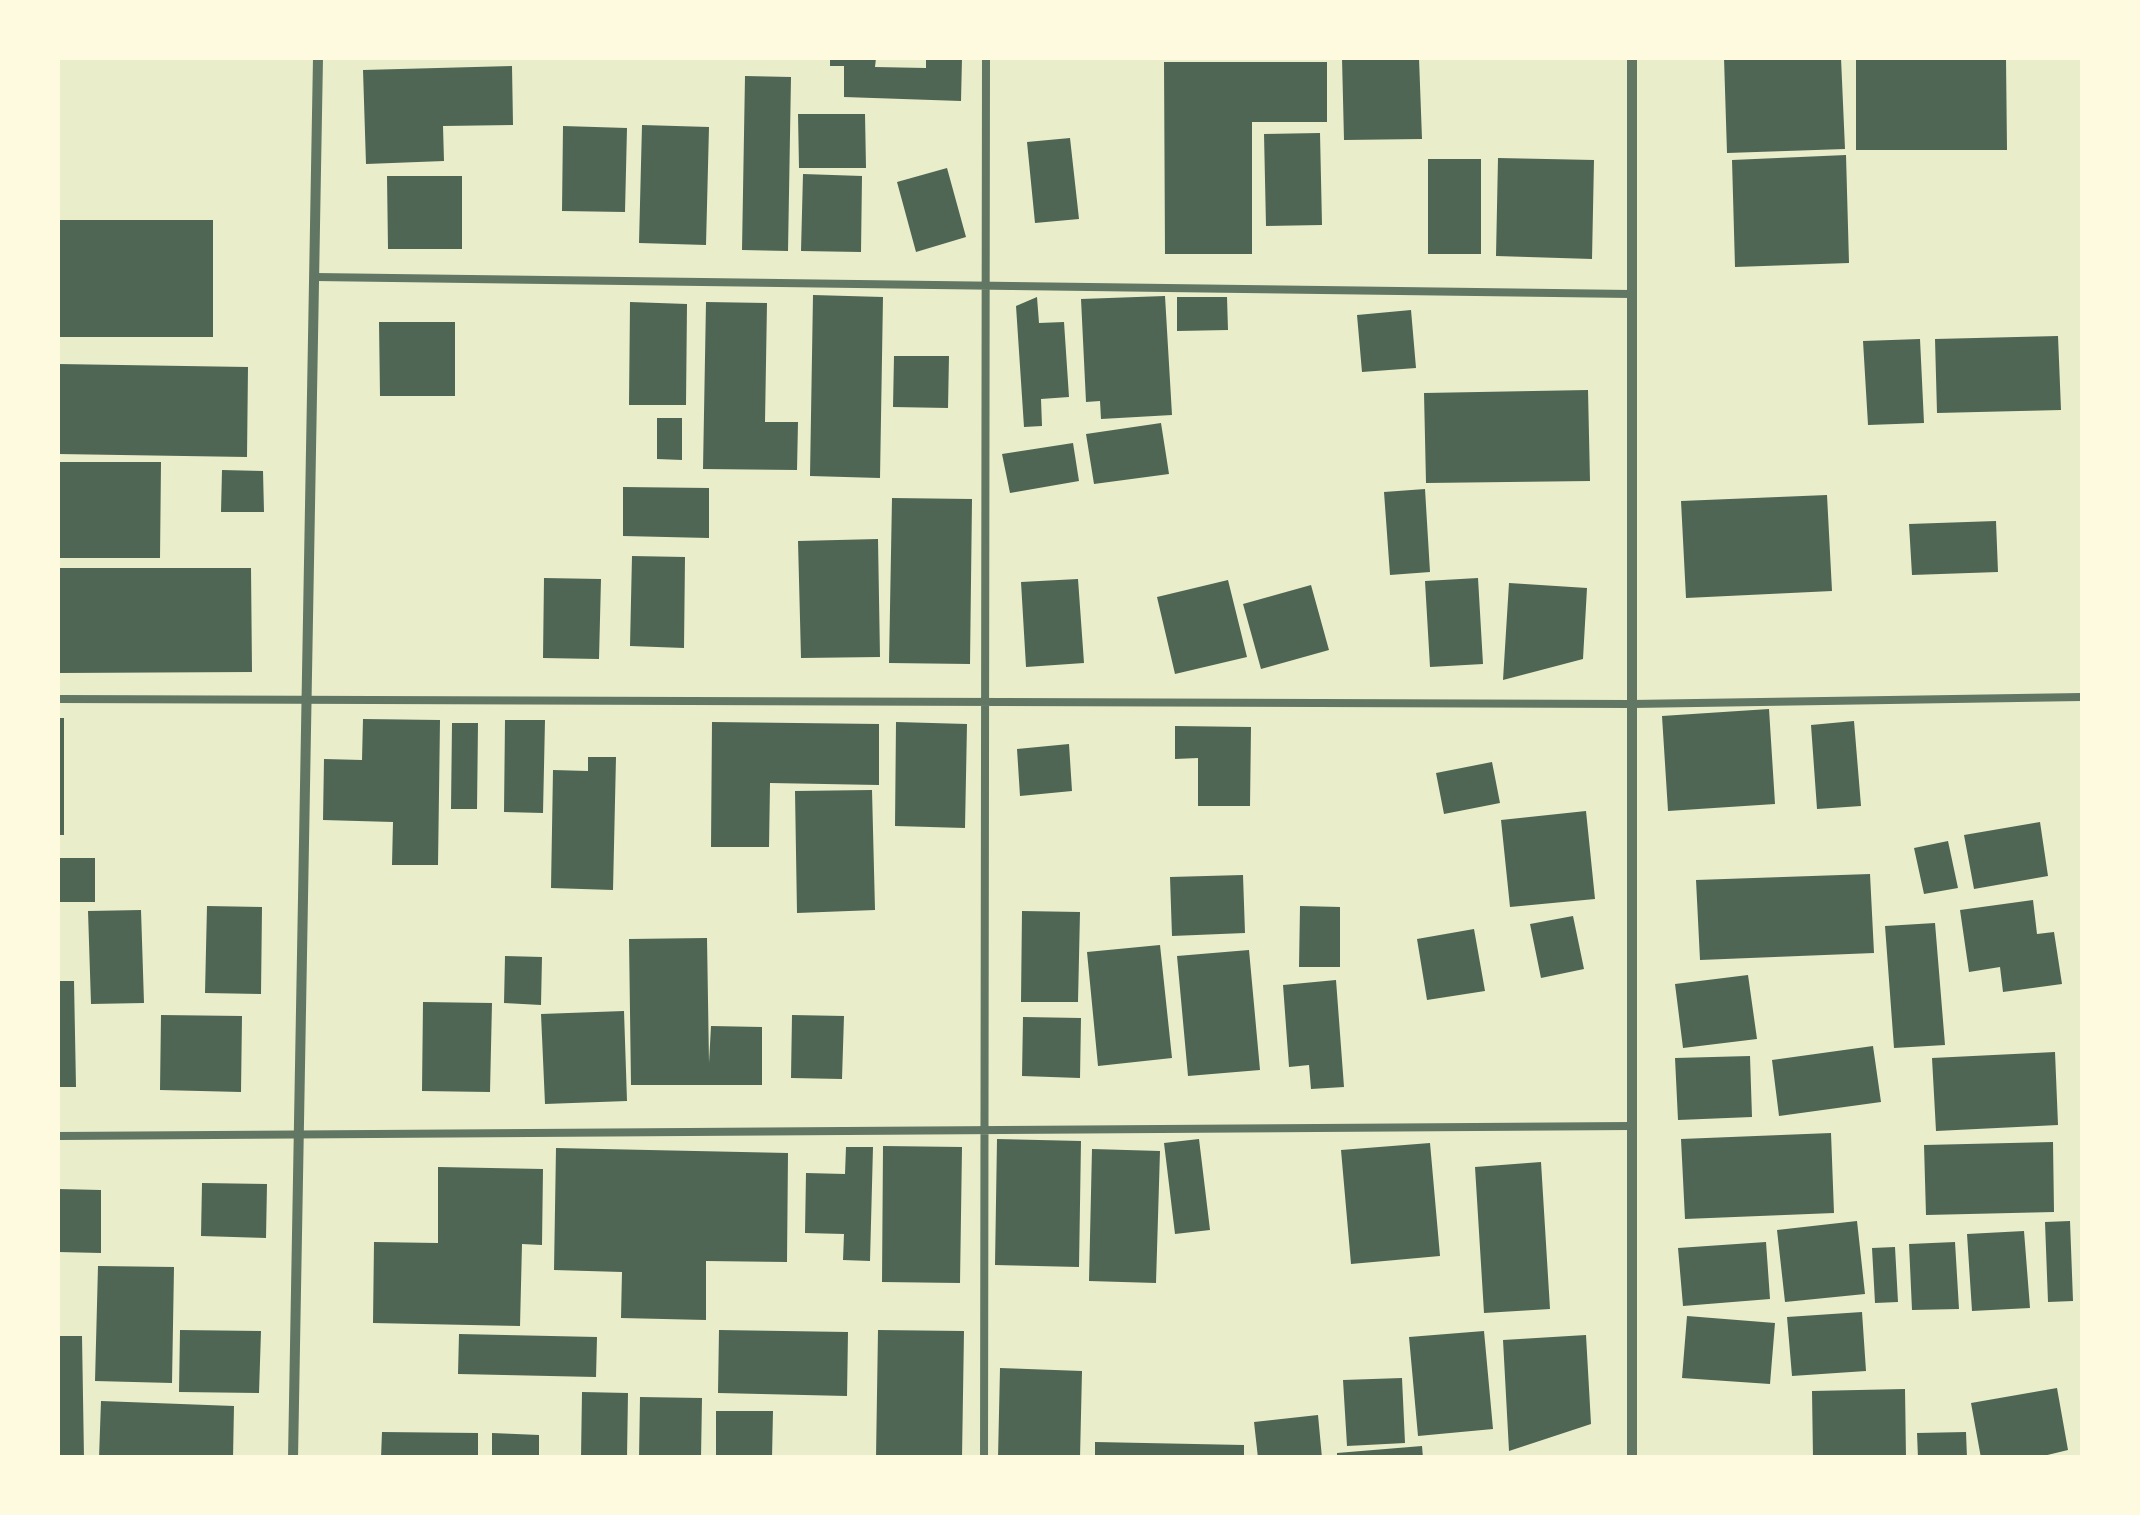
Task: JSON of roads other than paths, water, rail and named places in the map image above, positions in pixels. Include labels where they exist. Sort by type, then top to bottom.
[{"type":"street","points":[[293,1458],[318,58]]},
{"type":"street","points":[[1632,58],[1632,1458]]},
{"type":"lane","points":[[984,1458],[986,58]]},
{"type":"lane","points":[[315,277],[1632,294]]},
{"type":"lane","points":[[58,700],[1632,704],[2082,697]]},
{"type":"lane","points":[[58,1136],[1632,1126]]}]
